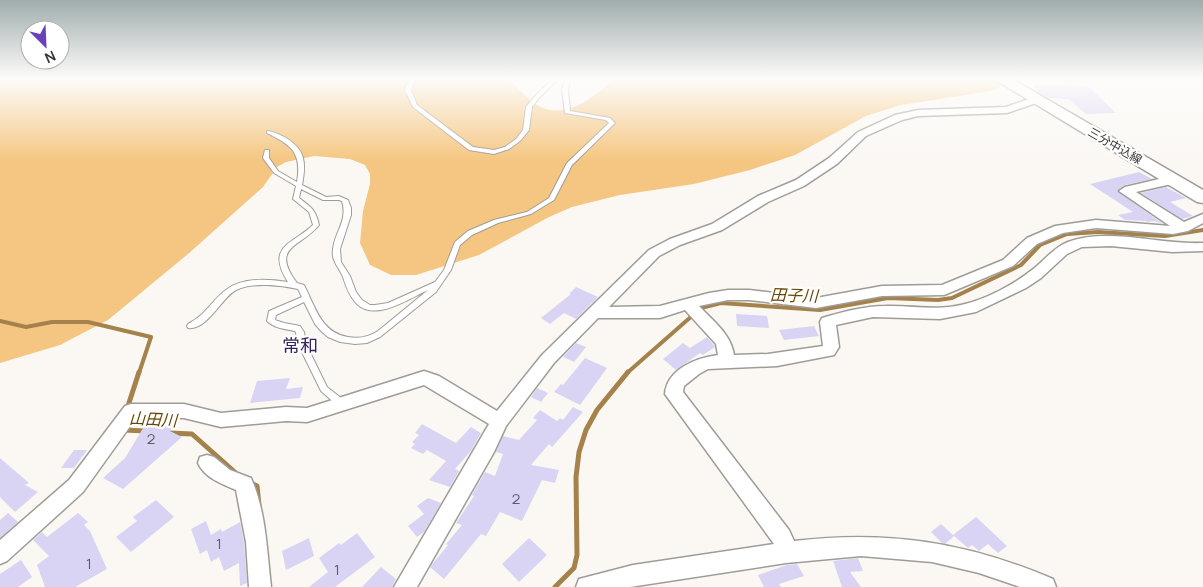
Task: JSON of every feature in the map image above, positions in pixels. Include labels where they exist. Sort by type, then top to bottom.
[{"type":"main road","name":"三分中込線","points":[[1046,106],[1203,198]]},
{"type":"street","points":[[405,587],[487,446],[499,421],[548,359],[654,253],[675,242],[717,227],[763,199],[811,177],[833,161],[853,140],[867,131],[899,117],[918,113],[1007,110],[1017,106]]},
{"type":"street","points":[[1172,180],[1125,191],[1183,228]]},
{"type":"street","points":[[595,313],[660,312],[693,309],[717,296],[738,295],[816,303],[882,291],[944,290],[1008,263],[1032,241],[1060,229],[1096,224],[1173,230],[1183,228],[1203,218]]},
{"type":"street","points":[[788,552],[782,536],[674,394],[674,387],[677,381],[696,366],[727,360],[751,361],[820,353],[831,347],[828,322],[840,318],[876,311],[940,313],[971,308],[1028,280],[1045,267],[1061,250],[1079,243],[1106,241],[1172,249],[1203,247]]},
{"type":"street","points":[[693,309],[722,340],[727,360]]},
{"type":"street","points":[[0,554],[76,486],[131,411],[184,411],[221,420],[286,414],[307,415],[424,378],[433,381],[499,421]]},
{"type":"street","points":[[207,463],[223,476],[244,484],[259,559],[260,587]]},
{"type":"street","points":[[587,587],[623,577],[788,552],[863,546],[926,551],[998,568],[1045,587]]},
{"type":"lane","points":[[416,106],[471,149],[494,152],[507,148],[518,140],[526,130],[529,106]]},
{"type":"lane","points":[[191,326],[207,317],[232,289],[255,283],[294,285],[301,287],[305,299],[324,330],[332,336],[342,340],[358,341],[374,338],[438,284],[447,270],[457,244],[482,226],[529,213],[552,199],[569,164],[612,123],[608,119],[567,112],[566,106]]},
{"type":"lane","points":[[269,132],[288,141],[297,151],[303,170],[296,199],[311,208],[316,225],[311,232],[296,239],[286,248],[282,260],[286,274],[294,285]]},
{"type":"lane","points":[[267,151],[266,158],[276,172],[325,199],[339,198],[345,200],[347,205],[347,223],[336,248],[337,262],[346,277],[347,285],[364,306],[370,308],[385,306],[438,284]]},
{"type":"lane","points":[[305,299],[272,313],[271,321],[282,326],[297,328],[300,332],[302,344],[324,389],[343,405]]},
{"type":"shaded area","points":[[0,106],[541,106],[558,110],[576,106],[897,106],[866,116],[795,155],[750,170],[694,184],[620,195],[572,207],[549,217],[479,255],[416,275],[391,275],[370,265],[360,243],[363,211],[370,184],[370,174],[365,165],[350,159],[314,156],[286,162],[277,167],[263,187],[188,254],[108,320],[60,345],[0,363]]},
{"type":"building","points":[[1077,106],[1109,106],[1116,113],[1086,114]]},
{"type":"building","points":[[1139,172],[1152,179],[1125,185],[1117,191],[1163,224],[1155,221],[1125,220],[1118,215],[1133,212],[1090,184]]},
{"type":"building","points":[[1166,187],[1186,198],[1170,202],[1193,216],[1182,219],[1141,193]]},
{"type":"building","points":[[576,287],[598,297],[576,319],[564,313],[550,324],[541,318],[571,294],[569,294]]},
{"type":"building","points":[[736,314],[767,316],[769,328],[737,326]]},
{"type":"building","points":[[814,326],[819,336],[784,340],[779,330]]},
{"type":"building","points":[[707,337],[715,347],[703,355],[700,353],[676,370],[663,359],[683,343],[690,348]]},
{"type":"building","points":[[576,343],[586,347],[574,362],[563,357]]},
{"type":"building","points":[[585,358],[607,368],[580,405],[554,392],[561,384],[563,385]]},
{"type":"building","points":[[290,378],[286,389],[303,387],[300,398],[250,403],[257,381]]},
{"type":"building","points":[[537,388],[548,393],[541,402],[531,397]]},
{"type":"building","points":[[573,407],[583,412],[552,447],[549,444],[531,465],[559,470],[555,483],[542,480],[522,521],[500,512],[486,536],[481,534],[444,579],[430,567],[462,525],[456,523],[474,496],[472,495],[485,472],[495,476],[503,454],[496,452],[503,436],[519,440],[537,420],[533,418],[540,410],[557,421],[560,418],[563,420]]},
{"type":"building","points":[[148,420],[176,420],[170,431],[182,437],[123,489],[103,478],[125,458]]},
{"type":"building","points":[[422,424],[456,443],[471,427],[481,433],[471,451],[455,469],[459,471],[450,487],[429,480],[446,461],[427,450],[423,454],[411,448],[415,444],[412,442],[419,435],[415,433]]},
{"type":"building","points":[[74,450],[87,450],[74,468],[61,468]]},
{"type":"building","points":[[0,458],[29,483],[25,485],[38,492],[15,512],[0,497]]},
{"type":"building","points":[[428,498],[441,503],[424,532],[417,537],[408,526],[424,514],[417,506]]},
{"type":"building","points":[[156,500],[174,517],[131,552],[116,537],[137,521],[133,517]]},
{"type":"building","points":[[8,513],[18,522],[0,538],[0,520]]},
{"type":"building","points":[[78,513],[88,522],[84,525],[90,531],[107,569],[75,587],[45,587],[37,565],[49,556],[33,540],[42,532],[47,537]]},
{"type":"building","points":[[976,517],[1007,546],[998,553],[988,544],[979,551],[972,545],[968,548],[953,535]]},
{"type":"building","points":[[206,521],[211,535],[221,529],[222,532],[240,522],[244,542],[247,583],[240,586],[239,563],[224,571],[219,557],[211,562],[207,550],[200,554],[191,529]]},
{"type":"building","points":[[941,524],[954,536],[945,544],[931,532]]},
{"type":"building","points":[[357,533],[375,557],[335,587],[309,587],[328,572],[319,558],[339,543],[341,545]]},
{"type":"building","points":[[309,538],[314,556],[286,570],[282,551]]},
{"type":"building","points":[[529,538],[547,555],[519,582],[502,564]]},
{"type":"building","points":[[858,558],[863,571],[850,572],[861,587],[842,587],[833,561]]},
{"type":"building","points":[[21,560],[32,577],[18,587],[0,587],[0,574]]},
{"type":"building","points":[[797,564],[804,576],[779,584],[781,587],[764,587],[758,575],[787,565]]},
{"type":"building","points":[[381,567],[396,579],[392,587],[362,587]]},
{"type":"waterway","name":"田子川","points":[[628,372],[701,308],[721,303],[820,310],[888,298],[938,300],[952,298],[1021,265],[1040,245],[1067,234],[1098,232],[1165,236],[1203,230]]},
{"type":"waterway","name":"山田川","points":[[0,321],[26,327],[52,322],[88,322],[151,337],[139,373]]},
{"type":"waterway","name":"山田川","points":[[127,409],[139,372]]},
{"type":"waterway","name":"田子川","points":[[555,587],[574,568],[577,555],[576,477],[579,452],[586,430],[597,410],[628,372]]},
{"type":"waterway","name":"山田川","points":[[124,430],[145,431]]},
{"type":"waterway","name":"山田川","points":[[169,433],[192,434],[237,474]]},
{"type":"waterway","name":"山田川","points":[[249,482],[257,486],[259,505]]},
{"type":"district","name":"常和","points":[[300,346]]}]
